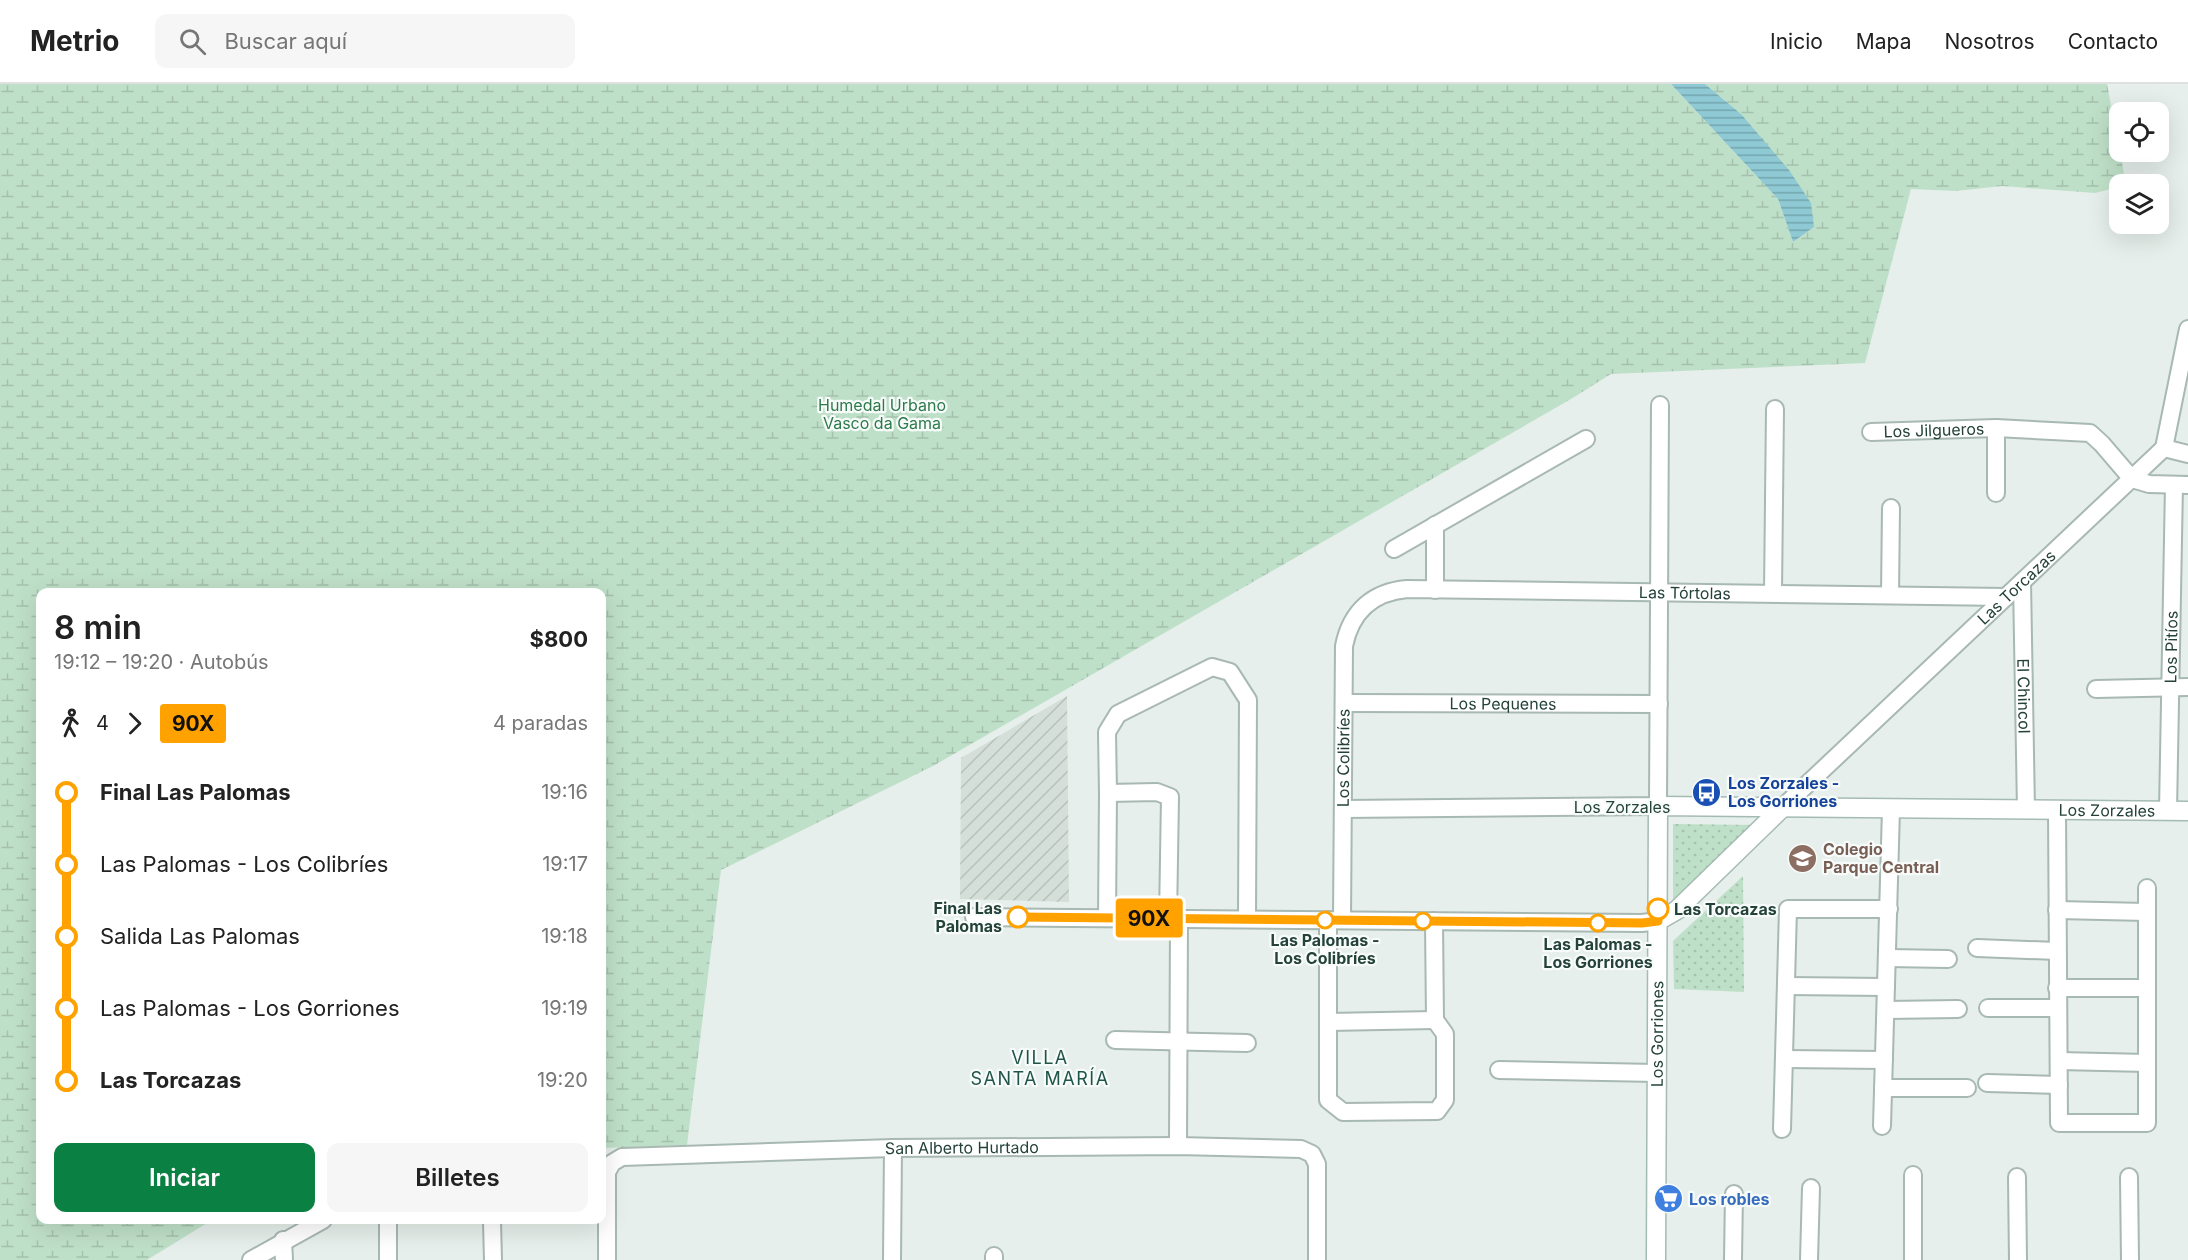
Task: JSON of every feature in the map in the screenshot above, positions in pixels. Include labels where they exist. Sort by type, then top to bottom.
[{"type":"street","points":[[2188,329],[2164,448],[2188,454]]},
{"type":"street","name":"Los Gorriones","points":[[1656,1260],[1660,405]]},
{"type":"street","points":[[1773,593],[1775,410]]},
{"type":"street","name":"Los Jilgueros","points":[[1870,432],[1996,428],[2090,434],[2102,444],[2132,479]]},
{"type":"street","name":"Los Jilgueros","points":[[1996,428],[1996,493]]},
{"type":"street","points":[[1394,549],[1586,440]]},
{"type":"street","name":"Las Torcazas","points":[[1658,921],[1677,910],[2164,448]]},
{"type":"street","points":[[2132,479],[2140,482],[2181,484]]},
{"type":"street","name":"Los Pitíos","points":[[2168,811],[2170,687],[2181,484]]},
{"type":"street","points":[[1890,595],[1891,508]]},
{"type":"street","points":[[1435,525],[1435,590]]},
{"type":"street","name":"El Chincol","points":[[2022,582],[2026,810]]},
{"type":"street","name":"Las Tórtolas","points":[[1367,603],[1396,590],[2006,597]]},
{"type":"street","name":"Los Colibríes","points":[[1367,603],[1355,617],[1344,646],[1343,809],[1328,1022],[1328,1100],[1343,1112],[1437,1111],[1445,1100],[1444,1034],[1435,1020]]},
{"type":"street","points":[[1107,918],[1107,732],[1118,714],[1212,667],[1230,672],[1248,700],[1247,919]]},
{"type":"street","points":[[2096,689],[2188,687]]},
{"type":"street","name":"Los Pequenes","points":[[1345,703],[1659,704]]},
{"type":"street","points":[[1108,793],[1157,792],[1170,796],[1178,1041],[1178,1146]]},
{"type":"street","name":"Los Zorzales","points":[[1343,809],[1658,806],[2188,811]]},
{"type":"street","points":[[1882,1126],[1891,809]]},
{"type":"street","points":[[2057,810],[2060,1123],[2147,1123],[2147,888]]},
{"type":"street","points":[[1782,1128],[1788,909],[1889,909]]},
{"type":"street","points":[[2057,910],[2147,912]]},
{"type":"street","points":[[974,917],[1642,923],[1658,921]]},
{"type":"street","points":[[1328,1022],[1435,1020],[1434,921]]},
{"type":"street","points":[[1977,948],[2057,951]]},
{"type":"street","points":[[1888,958],[1948,959]]},
{"type":"street","points":[[1786,986],[1887,987]]},
{"type":"street","points":[[2057,988],[2146,988]]},
{"type":"street","points":[[1988,1008],[2058,1008]]},
{"type":"street","points":[[1886,1010],[1958,1009]]},
{"type":"street","points":[[1115,1040],[1247,1043]]},
{"type":"street","points":[[1784,1059],[1884,1060]]},
{"type":"street","points":[[2059,1061],[2147,1063]]},
{"type":"street","points":[[1499,1070],[1657,1073]]},
{"type":"street","points":[[1987,1083],[2060,1085]]},
{"type":"street","points":[[1883,1088],[1967,1088]]},
{"type":"street","name":"San Alberto Hurtado","points":[[607,1260],[607,1177],[616,1159],[893,1148],[1178,1146],[1301,1149],[1312,1154],[1317,1164],[1317,1260]]},
{"type":"street","points":[[892,1260],[893,1148]]},
{"type":"street","points":[[1913,1174],[1913,1260]]},
{"type":"street","points":[[2017,1177],[2018,1260]]},
{"type":"street","points":[[2129,1178],[2130,1260]]},
{"type":"street","points":[[1809,1260],[1811,1188]]},
{"type":"street","points":[[1733,1260],[1734,1194]]},
{"type":"street","points":[[251,1260],[314,1224]]},
{"type":"street","points":[[388,1224],[388,1260]]},
{"type":"street","points":[[492,1224],[493,1260]]},
{"type":"street","points":[[284,1240],[284,1260]]},
{"type":"shaded area","points":[[1067,696],[1069,902],[960,899],[961,758]]},
{"type":"green space","name":"Humedal Urbano Vasco da Gama","points":[[0,84],[1671,84],[1778,199],[1793,242],[1814,227],[1741,114],[1705,84],[2107,84],[2110,102],[2109,162],[2122,162],[2124,174],[2109,174],[2109,190],[2095,193],[2002,186],[1956,191],[1911,189],[1865,363],[1611,374],[933,766],[721,870],[687,1145],[606,1148],[606,588],[36,588],[36,1224],[206,1224],[147,1260],[0,1260]]},
{"type":"green space","points":[[1673,824],[1759,825],[1673,906]]},
{"type":"green space","points":[[1743,876],[1744,992],[1674,989],[1673,941]]},
{"type":"water","points":[[1671,84],[1705,84],[1741,114],[1789,170],[1811,203],[1814,227],[1793,242],[1778,199]]},
{"type":"bus line","name":"90X","points":[[1018,917],[1642,923],[1658,921],[1658,909]]},
{"type":"place","name":"Los Zorzales - Los Gorriones","points":[[1707,792]]},
{"type":"place","name":"Colegio Parque Central","points":[[1802,858]]},
{"type":"place","name":"Las Torcazas","points":[[1658,909]]},
{"type":"place","name":"Final Las Palomas","points":[[1018,917]]},
{"type":"place","name":"Las Palomas - Los Colibríes","points":[[1325,920]]},
{"type":"place","name":"Las Palomas - Los Gorriones","points":[[1598,923]]},
{"type":"place","name":"Los robles","points":[[1668,1199]]},
{"type":"district","name":"VILLA SANTA MARÍA","points":[[1040,1068]]}]
